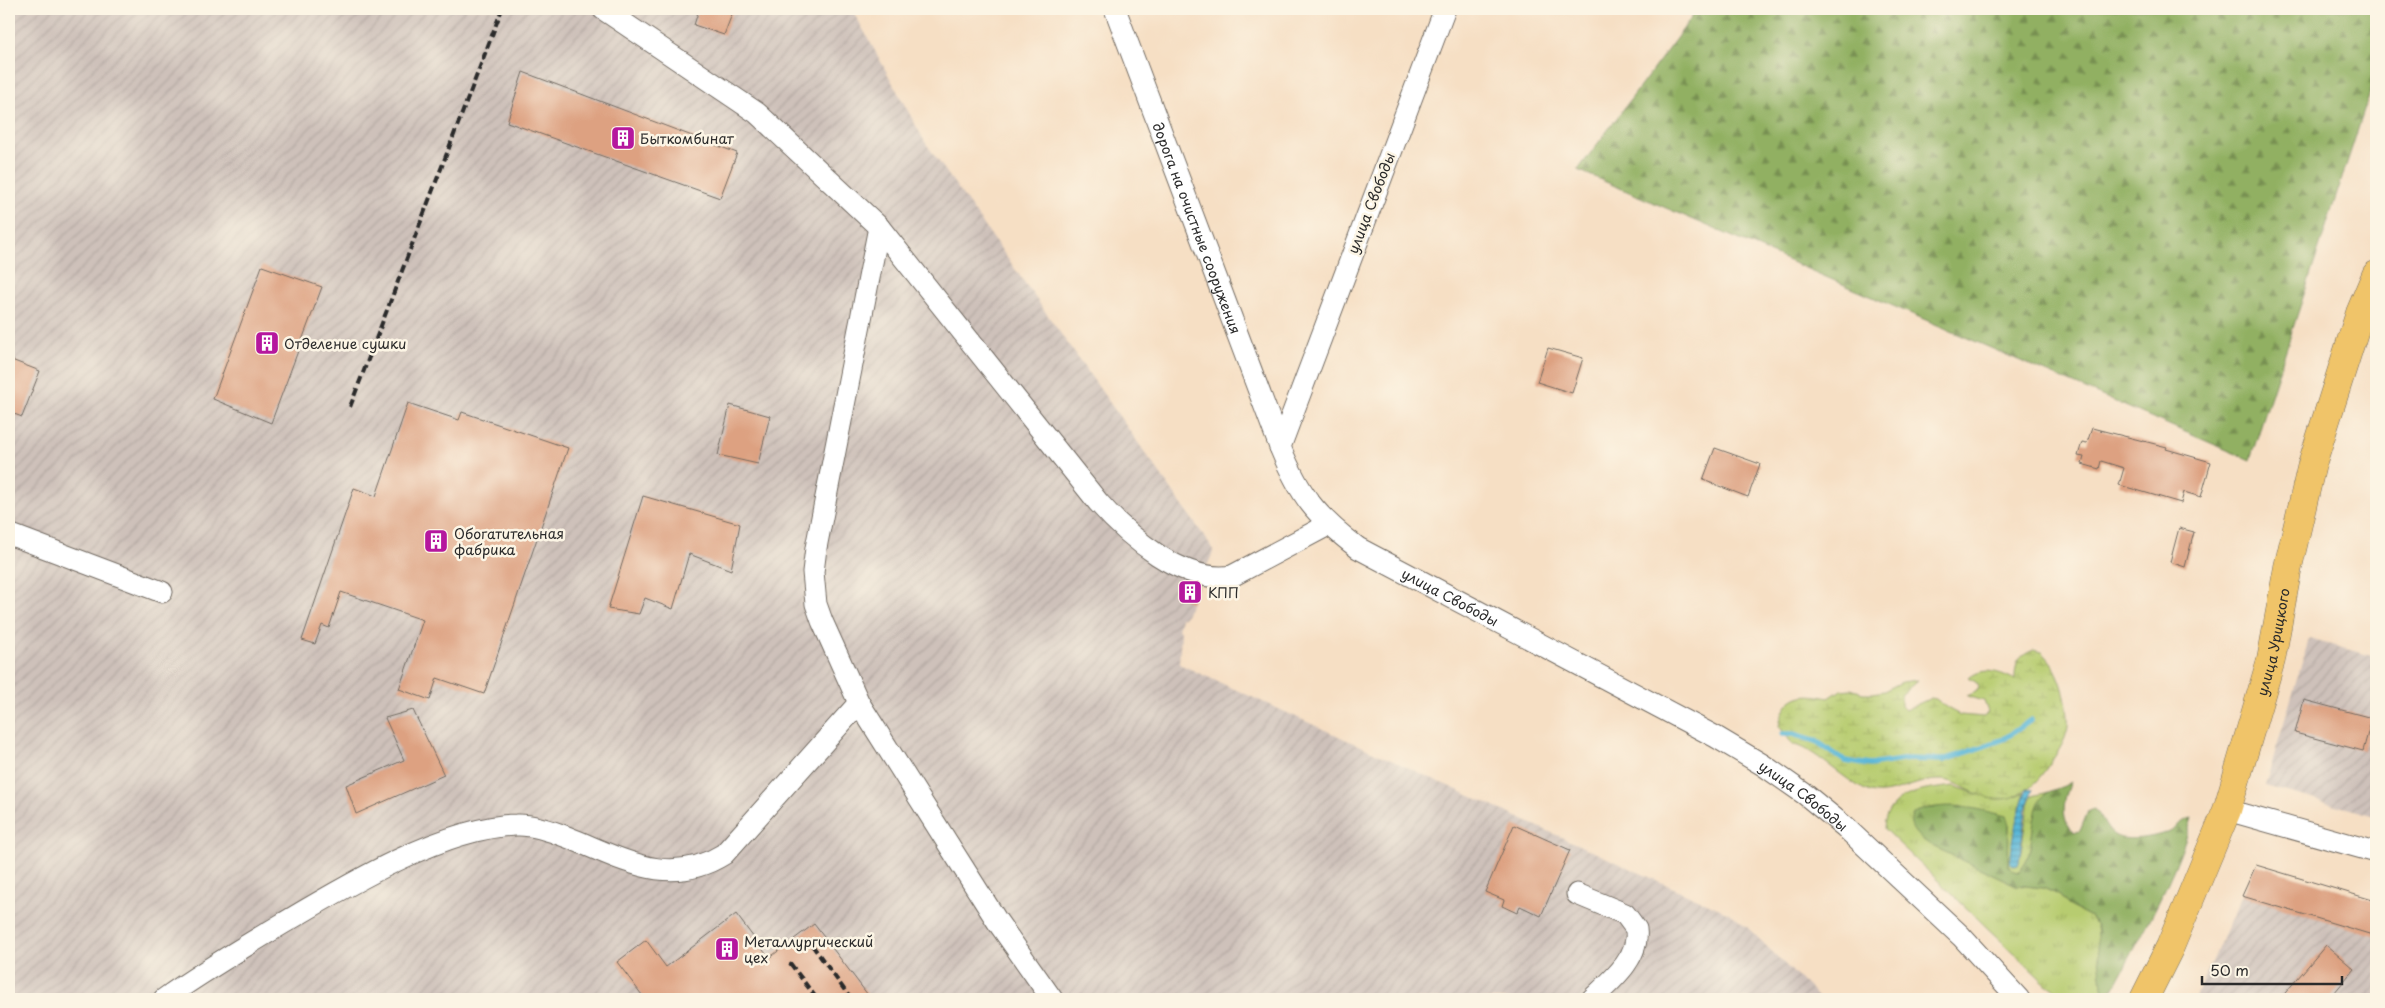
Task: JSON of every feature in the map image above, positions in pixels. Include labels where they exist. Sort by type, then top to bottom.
[{"type":"main road","name":"улица Урицкого","points":[[2144,999],[2170,947],[2227,810],[2271,660],[2288,567],[2312,464],[2360,313],[2376,275]]},
{"type":"street","points":[[603,9],[757,113],[879,227],[1098,502],[1136,541],[1156,554],[1189,570],[1204,575],[1222,577],[1232,576],[1328,525]]},
{"type":"street","name":"дорога на очистные сооружения","points":[[1115,9],[1280,447]]},
{"type":"street","name":"улица Свободы","points":[[1445,9],[1280,447],[1301,491],[1328,525],[1358,548],[1716,737],[1763,765],[1806,795],[1873,853],[1961,936],[2019,999]]},
{"type":"street","points":[[879,227],[830,471],[813,572],[813,590],[822,621],[859,703],[997,921],[1052,999]]},
{"type":"street","points":[[9,534],[162,592]]},
{"type":"street","points":[[164,999],[329,896],[422,849],[460,835],[517,825],[555,832],[652,869],[668,872],[686,870],[713,861],[724,854],[859,703]]},
{"type":"street","points":[[2227,810],[2376,852]]},
{"type":"street","points":[[1577,894],[1624,914],[1636,929],[1636,946],[1630,958],[1592,999]]},
{"type":"shaded area","points":[[9,9],[852,9],[925,142],[1214,550],[1185,617],[1181,618],[1178,629],[1181,633],[1179,664],[1731,914],[1748,928],[1820,999],[9,999]]},
{"type":"shaded area","points":[[2309,639],[2376,657],[2376,816],[2265,786]]},
{"type":"shaded area","points":[[2256,865],[2376,901],[2376,999],[2194,999]]},
{"type":"green space","points":[[1698,9],[2376,9],[2376,74],[2250,460],[1578,170]]},
{"type":"green space","points":[[2034,650],[2042,652],[2048,658],[2061,682],[2067,709],[2067,731],[2059,749],[2034,783],[2017,795],[2007,798],[1986,798],[1952,782],[1943,780],[1920,783],[1886,793],[1870,792],[1851,782],[1809,751],[1800,746],[1793,745],[1779,726],[1785,708],[1790,702],[1802,696],[1810,695],[1829,698],[1841,690],[1851,689],[1863,693],[1873,693],[1884,691],[1902,682],[1918,680],[1901,695],[1901,706],[1905,710],[1931,698],[1936,699],[1960,715],[1984,717],[1988,712],[1984,701],[1967,696],[1976,692],[1978,687],[1977,683],[1969,678],[1974,674],[1986,671],[2015,680],[2019,661],[2024,655]]},
{"type":"green space","points":[[2071,782],[2064,808],[2066,821],[2074,832],[2080,831],[2088,811],[2094,809],[2112,834],[2128,839],[2144,838],[2168,832],[2192,818],[2177,862],[2158,904],[2114,987],[2105,993],[2102,987],[2096,926],[2091,917],[2068,905],[2059,895],[2043,888],[2016,885],[1932,846],[1915,832],[1911,824],[1913,813],[1925,809],[1948,806],[1982,810],[2006,816],[2009,824],[2008,866],[2018,872],[2028,858],[2035,816],[2041,799],[2047,793]]},
{"type":"green space","points":[[1954,786],[1977,794],[2016,796],[2025,792],[2019,825],[2020,857],[2029,801],[2032,796],[2049,792],[2037,809],[2029,855],[2025,865],[2018,872],[2008,866],[2009,824],[1999,814],[1988,813],[1954,855],[2016,885],[2043,888],[2059,895],[2068,905],[2091,917],[2096,926],[2100,955],[2110,992],[2114,987],[2108,999],[2069,999],[2046,984],[1884,829],[1886,817],[1891,807],[1899,800],[1919,792]]},
{"type":"water","points":[[2028,789],[2033,789],[2026,809],[2019,862],[2018,865],[2014,866],[2010,864],[2014,837],[2022,802]]},
{"type":"building","points":[[699,9],[734,9],[724,35],[694,25]]},
{"type":"building","name":"Быткомбинат","points":[[523,72],[737,153],[720,198],[507,122]]},
{"type":"building","name":"Отделение сушки","points":[[262,266],[322,287],[271,423],[213,399]]},
{"type":"building","points":[[1548,348],[1583,358],[1572,393],[1537,382]]},
{"type":"building","points":[[9,359],[40,371],[22,417],[9,412]]},
{"type":"building","name":"Обогатительная фабрика","points":[[408,403],[459,420],[462,412],[568,448],[484,694],[437,678],[430,700],[399,689],[423,620],[341,592],[329,628],[322,625],[315,644],[302,640],[354,488],[376,496]]},
{"type":"building","points":[[730,405],[770,416],[758,464],[718,455]]},
{"type":"building","points":[[2092,428],[2167,447],[2166,449],[2211,462],[2201,497],[2184,492],[2181,503],[2119,485],[2124,468],[2101,461],[2099,469],[2082,464],[2084,457],[2078,456],[2082,442],[2087,443]]},
{"type":"building","points":[[1715,448],[1760,464],[1748,497],[1703,480]]},
{"type":"building","points":[[643,496],[740,524],[731,570],[689,554],[673,609],[645,598],[639,614],[608,609]]},
{"type":"building","points":[[2179,528],[2194,532],[2185,567],[2170,562]]},
{"type":"building","name":"КПП","points":[[1188,582],[1198,586],[1191,602],[1181,598]]},
{"type":"building","points":[[2304,700],[2372,718],[2363,751],[2295,733]]},
{"type":"building","points":[[413,710],[444,775],[356,814],[346,785],[404,760],[385,718]]},
{"type":"building","points":[[1514,825],[1570,850],[1541,916],[1520,906],[1517,913],[1502,906],[1504,900],[1485,892]]},
{"type":"building","points":[[2256,865],[2376,901],[2376,936],[2242,896]]},
{"type":"building","name":"Металлургический цех","points":[[736,914],[769,958],[814,924],[871,999],[645,999],[617,962],[646,940],[666,967]]},
{"type":"building","points":[[2326,945],[2354,969],[2329,999],[2280,999]]},
{"type":"waterway","points":[[1783,734],[1793,734],[1816,741],[1845,761],[1870,765],[1908,759],[1943,760],[2004,739],[2031,720]]},
{"type":"railway","points":[[350,407],[502,9]]},
{"type":"railway","points":[[812,945],[851,999]]},
{"type":"railway","points":[[790,963],[817,999]]},
{"type":"place","name":"Быткомбинат","points":[[623,138]]},
{"type":"place","name":"Отделение сушки","points":[[267,343]]},
{"type":"place","name":"Обогатительная фабрика","points":[[436,541]]},
{"type":"place","name":"КПП","points":[[1190,592]]},
{"type":"place","name":"Металлургический цех","points":[[727,949]]}]
